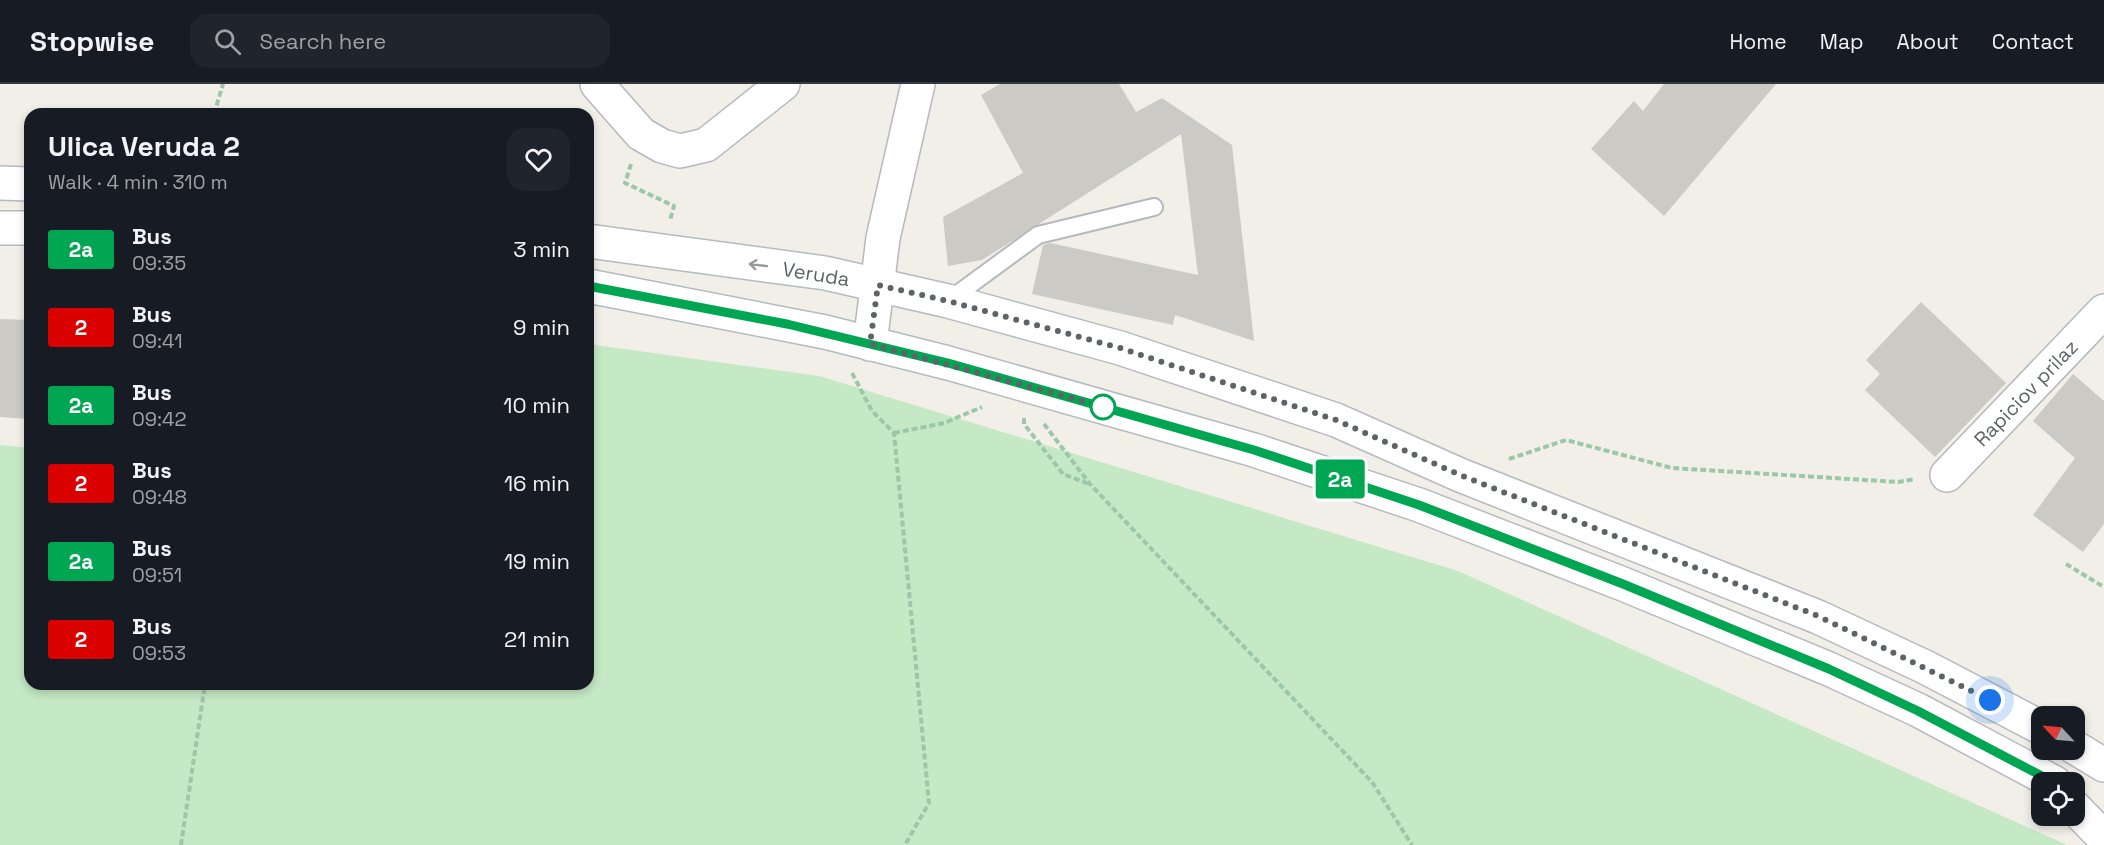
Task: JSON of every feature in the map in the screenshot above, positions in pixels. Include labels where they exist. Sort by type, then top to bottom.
[{"type":"main road","points":[[597,84],[641,134],[663,146],[680,151],[706,145],[783,84]]},
{"type":"main road","points":[[860,341],[878,285],[883,238],[918,84]]},
{"type":"main road","points":[[0,183],[24,184]]},
{"type":"main road","points":[[0,228],[24,228]]},
{"type":"main road","name":"Veruda","points":[[594,242],[662,253],[825,273],[948,301],[1120,348],[1336,420],[1460,475],[1818,616],[2031,722]]},
{"type":"main road","points":[[594,287],[730,312],[860,341],[1018,390],[1254,450],[1419,505],[1623,584],[1829,669],[1918,711],[2033,772]]},
{"type":"main road","name":"Rapiciov prilaz","points":[[1947,475],[2104,311]]},
{"type":"main road","points":[[2085,802],[2104,813]]},
{"type":"main road","points":[[2085,818],[2104,838]]},
{"type":"lane","points":[[948,301],[1038,235],[1154,207]]},
{"type":"path","points":[[216,108],[223,84]]},
{"type":"path","points":[[641,134],[625,183],[674,206],[662,253]]},
{"type":"path","points":[[860,341],[852,374],[872,411],[894,433],[929,803],[905,845]]},
{"type":"path","points":[[894,433],[944,423],[1018,390]]},
{"type":"path","points":[[1018,390],[1090,484],[1371,782],[1412,845]]},
{"type":"path","points":[[1018,390],[1024,424],[1063,474],[1090,484]]},
{"type":"path","points":[[1460,475],[1566,440],[1672,468],[1898,482],[1947,475]]},
{"type":"path","points":[[2066,564],[2104,587]]},
{"type":"path","points":[[181,845],[204,690]]},
{"type":"green space","points":[[594,345],[819,376],[1458,571],[2067,845],[0,845],[0,445],[24,447],[24,690],[594,690]]},
{"type":"building","points":[[1000,84],[1119,84],[1136,112],[1162,98],[1232,145],[1254,341],[1175,315],[1173,325],[1032,294],[1043,245],[1050,243],[1198,275],[1181,134],[982,260],[948,266],[943,217],[1023,173],[981,95]]},
{"type":"building","points":[[1664,84],[1776,84],[1664,216],[1591,149],[1634,101],[1643,111]]},
{"type":"building","points":[[1921,302],[2006,383],[1935,457],[1865,390],[1880,374],[1866,360]]},
{"type":"building","points":[[0,319],[24,320],[24,419],[0,417]]},
{"type":"building","points":[[2073,374],[2104,401],[2104,524],[2083,552],[2033,515],[2075,458],[2033,421]]},
{"type":"bus line","name":"2a","points":[[594,287],[825,332],[948,363],[1254,450],[1419,505],[1623,584],[1829,669],[1918,711],[2035,772]]},
{"type":"route","points":[[1103,407],[1108,408],[948,363],[870,344],[878,285],[948,301],[1120,348],[1336,420],[1460,475],[1818,616],[1990,700]]}]
